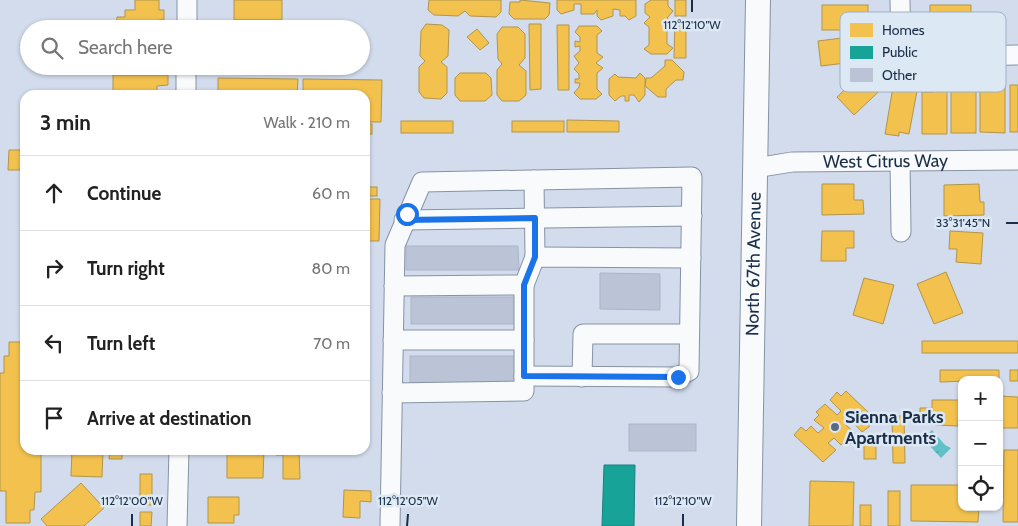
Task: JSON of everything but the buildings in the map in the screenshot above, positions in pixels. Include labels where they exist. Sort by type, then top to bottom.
[{"type":"main road","name":"North 67th Avenue","points":[[749,526],[758,0]]},
{"type":"street","points":[[187,0],[187,20]]},
{"type":"street","points":[[186,75],[186,90]]},
{"type":"street","points":[[900,160],[901,232]]},
{"type":"street","name":"West Citrus Way","points":[[755,168],[792,162],[1018,160]]},
{"type":"street","points":[[390,526],[395,245],[404,220],[422,182],[692,178],[689,371],[678,377],[524,376]]},
{"type":"street","points":[[392,393],[524,391],[524,285],[535,257],[534,180]]},
{"type":"street","points":[[404,220],[692,216]]},
{"type":"street","points":[[535,257],[691,258]]},
{"type":"street","points":[[394,286],[524,285]]},
{"type":"street","points":[[582,377],[583,334],[689,334]]},
{"type":"street","points":[[393,340],[524,340]]},
{"type":"street","points":[[177,526],[179,455]]},
{"type":"water","points":[[932,430],[945,445],[951,448],[941,458],[928,444],[920,442]]},
{"type":"place","name":"Sienna Parks Apartments","points":[[835,427]]},
{"type":"route","points":[[407,214],[404,220],[535,218],[535,257],[524,285],[524,376],[678,377]]}]
